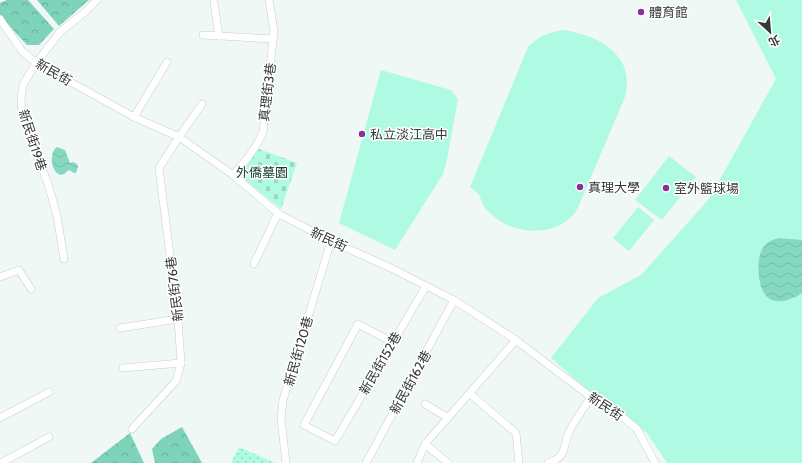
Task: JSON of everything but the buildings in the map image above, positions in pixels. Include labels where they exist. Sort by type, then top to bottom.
[{"type":"street","name":"新民街19巷","points":[[64,259],[57,216],[49,188],[22,113],[20,99],[23,85],[36,63],[60,32],[85,12],[97,0]]},
{"type":"street","name":"真理街3巷","points":[[233,175],[250,156],[258,144],[263,132],[274,31],[269,0]]},
{"type":"street","points":[[214,3],[219,36]]},
{"type":"street","name":"新民街","points":[[0,19],[22,51],[36,63],[134,117],[178,137],[233,175],[279,214],[331,241],[362,254],[454,300],[516,340],[591,397],[619,414],[637,429],[655,463]]},
{"type":"street","points":[[203,35],[273,40]]},
{"type":"street","points":[[134,117],[167,62]]},
{"type":"street","name":"新民街76巷","points":[[132,429],[176,381],[181,364],[178,319],[159,168],[178,137],[202,104]]},
{"type":"street","points":[[254,264],[275,219],[279,214]]},
{"type":"street","name":"新民街120巷","points":[[286,463],[281,419],[284,400],[331,241]]},
{"type":"street","points":[[0,277],[19,270],[32,289]]},
{"type":"street","name":"新民街152巷","points":[[392,342],[358,324],[304,425],[335,441],[426,286]]},
{"type":"street","name":"新民街162巷","points":[[366,463],[454,300]]},
{"type":"street","points":[[120,328],[178,319]]},
{"type":"street","points":[[417,463],[425,444],[516,340]]},
{"type":"street","points":[[123,368],[181,364]]},
{"type":"street","points":[[0,418],[49,392]]},
{"type":"street","points":[[470,394],[516,433],[519,463]]},
{"type":"street","points":[[548,463],[560,457],[565,449],[569,432],[591,397]]},
{"type":"street","points":[[425,404],[448,418]]},
{"type":"street","points":[[1,463],[49,437]]},
{"type":"street","points":[[425,444],[448,463]]},
{"type":"green space","points":[[7,0],[28,0],[54,29],[39,45],[27,45],[0,16],[0,3]]},
{"type":"green space","points":[[37,0],[89,0],[59,26]]},
{"type":"green space","points":[[736,0],[802,0],[802,463],[667,463],[647,433],[592,394],[551,358],[598,298],[641,275],[709,199],[776,79]]},
{"type":"green space","points":[[564,30],[590,37],[612,50],[620,59],[625,70],[627,82],[625,97],[577,210],[569,219],[550,229],[539,231],[516,228],[496,218],[485,208],[478,194],[470,187],[528,47],[544,35]]},
{"type":"green space","points":[[381,70],[451,90],[458,99],[443,174],[395,250],[339,223]]},
{"type":"green space","name":"外僑墓園","points":[[259,149],[297,163],[281,209],[243,178],[240,172]]},
{"type":"green space","name":"室外籃球場","points":[[669,156],[696,177],[662,220],[635,200]]},
{"type":"green space","points":[[638,207],[654,220],[629,251],[613,238]]},
{"type":"green space","points":[[182,427],[202,463],[155,463],[152,449],[161,439]]},
{"type":"green space","points":[[130,433],[144,463],[91,463]]},
{"type":"green space","points":[[239,447],[275,463],[231,463]]},
{"type":"water","points":[[57,147],[65,150],[70,163],[73,162],[77,164],[78,167],[76,173],[69,170],[60,175],[54,170],[52,155]]},
{"type":"water","points":[[779,238],[802,240],[802,293],[785,301],[775,301],[767,297],[761,286],[758,271],[760,256],[765,245],[768,242]]},
{"type":"place","name":"體育館","points":[[641,12]]},
{"type":"place","name":"私立淡江高中","points":[[362,134]]},
{"type":"place","name":"真理大學","points":[[580,187]]},
{"type":"place","name":"室外籃球場","points":[[666,188]]}]
